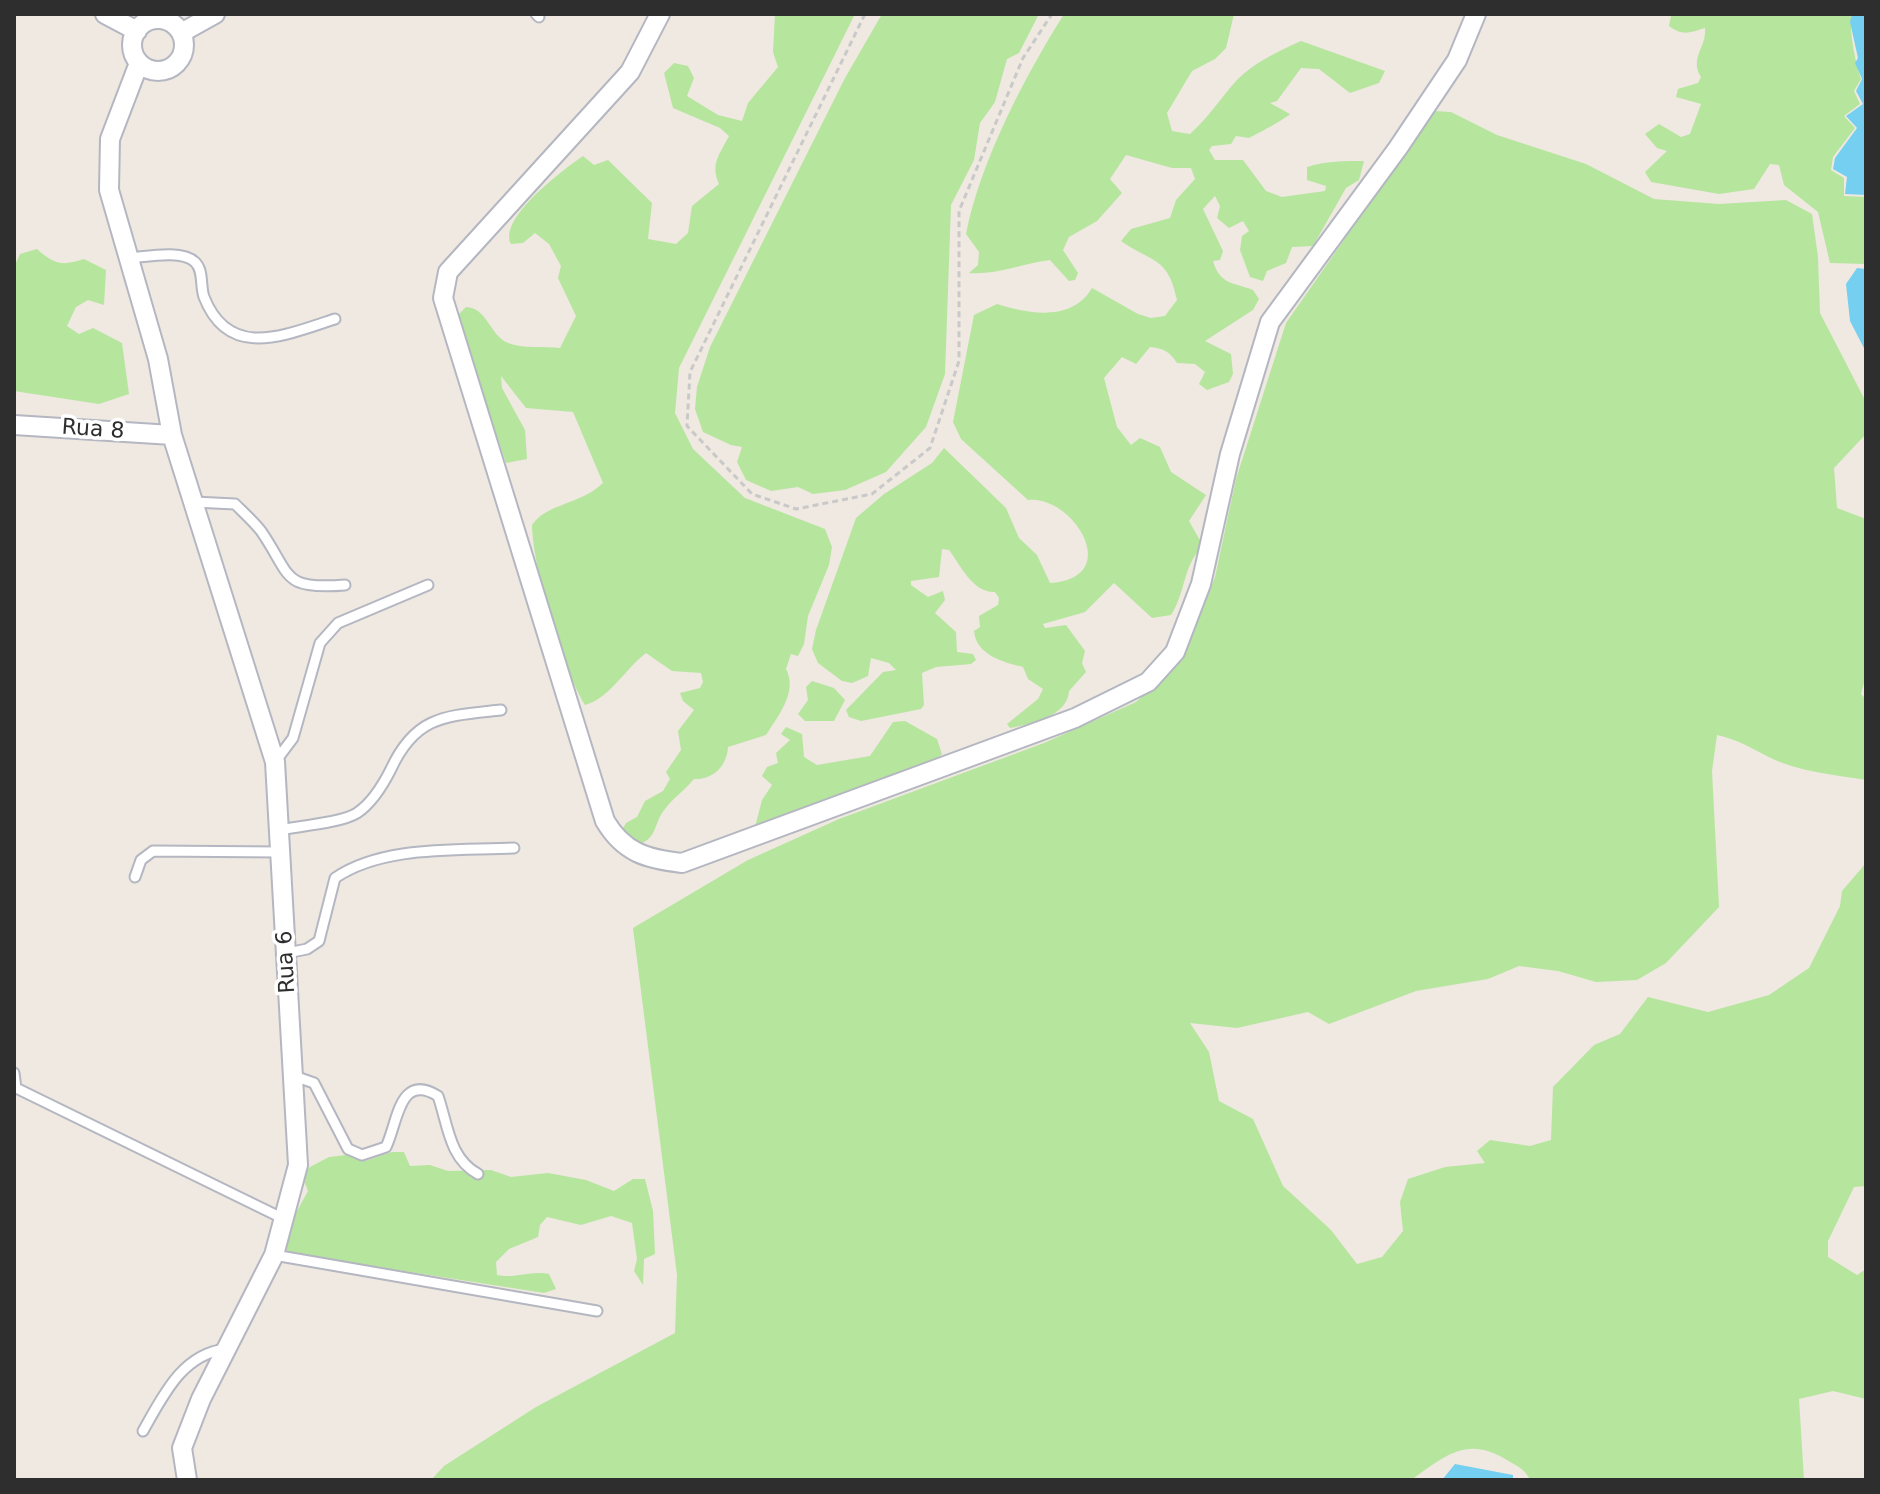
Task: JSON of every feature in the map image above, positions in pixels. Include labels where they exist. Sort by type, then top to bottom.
[{"type":"street","points":[[105,14],[137,31]]},
{"type":"street","points":[[181,33],[215,14]]},
{"type":"street","points":[[660,14],[630,72],[448,272],[443,298],[560,666],[605,821],[617,841],[639,856],[682,863],[1075,718],[1148,682],[1175,652],[1201,584],[1230,454],[1270,322],[1457,60],[1476,14]]},
{"type":"street","points":[[159,19],[167,21],[181,33],[182,56],[171,68],[155,71],[139,63],[132,48],[137,31],[143,24],[159,19]]},
{"type":"street","name":"Rua 6","points":[[139,63],[110,139],[109,190],[158,359],[172,435],[275,762],[298,1165],[274,1255],[226,1349],[182,1448],[187,1480]]},
{"type":"street","name":"Rua 8","points":[[14,425],[172,435]]},
{"type":"lane","points":[[129,258],[181,256],[194,261],[200,272],[202,294],[216,322],[235,334],[269,339],[335,319]]},
{"type":"lane","points":[[194,502],[235,504],[261,531],[284,574],[302,584],[345,585]]},
{"type":"lane","points":[[275,762],[293,738],[320,643],[338,623],[428,585]]},
{"type":"lane","points":[[279,830],[356,814],[372,799],[403,744],[418,728],[448,716],[501,710]]},
{"type":"lane","points":[[287,953],[307,949],[319,941],[335,878],[353,866],[411,854],[514,848]]},
{"type":"lane","points":[[135,877],[141,860],[153,851],[281,852]]},
{"type":"lane","points":[[14,1073],[15,1088],[284,1219]]},
{"type":"lane","points":[[294,1076],[314,1083],[348,1149],[362,1155],[386,1147],[400,1107],[410,1093],[418,1088],[427,1089],[438,1096],[453,1148],[464,1166],[478,1174]]},
{"type":"lane","points":[[274,1255],[597,1311]]},
{"type":"lane","points":[[143,1431],[176,1377],[198,1357],[226,1349]]},
{"type":"path","points":[[865,14],[690,372],[687,426],[752,494],[796,509],[872,494],[930,448],[959,361],[959,211],[1023,58],[1052,14]]},
{"type":"green space","points":[[775,14],[855,14],[679,368],[675,413],[693,449],[745,498],[825,529],[832,547],[829,565],[808,616],[804,644],[798,656],[791,654],[786,669],[790,686],[776,720],[766,735],[728,747],[722,766],[707,777],[694,779],[665,809],[653,834],[638,845],[622,830],[626,823],[637,817],[645,801],[663,791],[670,779],[666,772],[681,750],[678,731],[694,710],[683,701],[680,693],[700,688],[703,682],[701,673],[672,671],[646,653],[602,697],[585,705],[567,667],[550,617],[537,567],[532,525],[546,512],[584,496],[603,483],[573,412],[526,408],[501,376],[502,388],[525,430],[527,459],[506,463],[457,316],[466,307],[473,309],[508,343],[560,348],[576,316],[558,278],[561,266],[549,244],[535,233],[523,243],[511,244],[510,233],[523,208],[583,156],[594,165],[608,160],[652,203],[648,239],[676,244],[688,233],[692,206],[719,184],[716,164],[729,136],[720,128],[673,108],[664,73],[674,63],[688,66],[694,78],[687,96],[718,115],[742,121],[748,103],[778,67],[773,52]]},
{"type":"green space","points":[[882,14],[1039,14],[1019,53],[1007,59],[995,102],[980,123],[974,160],[951,205],[945,374],[926,427],[886,472],[845,490],[813,494],[798,487],[771,491],[746,480],[737,462],[742,447],[703,432],[695,409],[697,387],[710,347],[845,78]]},
{"type":"green space","points":[[1064,14],[1234,14],[1226,48],[1215,59],[1192,71],[1167,113],[1172,131],[1190,134],[1250,69],[1301,41],[1385,71],[1379,83],[1350,93],[1319,69],[1301,68],[1277,101],[1270,103],[1290,114],[1249,138],[1236,136],[1231,144],[1212,146],[1209,150],[1215,160],[1243,160],[1266,191],[1282,197],[1325,191],[1326,186],[1307,180],[1307,167],[1314,165],[1364,161],[1359,180],[1346,188],[1313,246],[1292,247],[1286,263],[1267,271],[1263,281],[1250,277],[1240,250],[1242,236],[1249,231],[1243,221],[1229,228],[1217,218],[1220,206],[1215,196],[1203,209],[1223,251],[1220,260],[1213,261],[1219,275],[1228,282],[1253,290],[1259,299],[1253,310],[1205,341],[1231,354],[1233,374],[1229,382],[1207,390],[1199,384],[1205,372],[1195,364],[1177,363],[1166,351],[1150,347],[1136,364],[1122,357],[1104,378],[1117,427],[1131,445],[1140,438],[1160,447],[1171,472],[1206,495],[1189,521],[1201,542],[1200,549],[1190,564],[1171,615],[1152,618],[1114,583],[1085,612],[1043,624],[1045,628],[1066,625],[1085,651],[1082,663],[1086,672],[1055,713],[1010,728],[1007,724],[1038,699],[1043,689],[1028,679],[1023,667],[992,656],[980,646],[974,631],[980,627],[979,616],[998,605],[999,598],[995,592],[974,583],[949,550],[942,549],[939,577],[911,581],[911,585],[928,597],[943,591],[945,600],[935,613],[956,632],[957,652],[973,654],[976,660],[971,664],[936,667],[922,673],[924,705],[921,709],[861,721],[849,717],[846,710],[883,672],[896,670],[889,663],[871,658],[868,676],[852,683],[842,681],[818,663],[812,649],[816,630],[856,518],[884,494],[932,463],[944,448],[1006,508],[1019,538],[1037,555],[1050,583],[1073,578],[1085,567],[1088,553],[1084,537],[1074,522],[1061,510],[1045,502],[1028,500],[961,439],[953,422],[974,315],[997,304],[1036,312],[1062,311],[1083,299],[1092,288],[1151,318],[1165,316],[1177,300],[1164,268],[1121,241],[1131,229],[1170,218],[1176,200],[1195,179],[1191,168],[1172,168],[1126,155],[1110,179],[1122,193],[1097,221],[1069,237],[1063,250],[1078,273],[1075,280],[1069,281],[1050,260],[999,271],[969,273],[978,265],[979,252],[966,234],[982,178],[1034,64]]},
{"type":"green space","points":[[1852,14],[1852,37],[1861,79],[1854,91],[1860,104],[1844,116],[1855,128],[1833,157],[1831,170],[1844,178],[1844,196],[1866,197],[1866,264],[1830,263],[1818,212],[1784,185],[1779,165],[1770,164],[1754,189],[1719,194],[1651,182],[1645,172],[1667,151],[1657,148],[1645,134],[1659,124],[1681,137],[1690,134],[1701,104],[1676,97],[1678,89],[1698,83],[1701,77],[1697,64],[1705,28],[1679,32],[1669,26],[1671,16]]},
{"type":"green space","points":[[1434,111],[1451,112],[1497,135],[1586,164],[1654,199],[1719,204],[1786,200],[1812,214],[1818,257],[1820,313],[1866,402],[1866,434],[1834,468],[1837,508],[1866,519],[1866,675],[1861,694],[1866,699],[1866,780],[1791,766],[1717,735],[1712,771],[1719,907],[1666,963],[1637,980],[1596,982],[1558,971],[1519,966],[1488,979],[1416,991],[1329,1024],[1308,1012],[1237,1028],[1190,1023],[1209,1052],[1219,1101],[1253,1119],[1283,1186],[1331,1230],[1357,1264],[1382,1257],[1403,1231],[1400,1202],[1408,1179],[1445,1167],[1485,1163],[1477,1151],[1490,1140],[1530,1146],[1551,1140],[1553,1087],[1594,1045],[1620,1034],[1648,997],[1708,1012],[1769,995],[1809,968],[1840,906],[1842,891],[1866,863],[1866,1186],[1854,1187],[1828,1241],[1828,1257],[1857,1275],[1866,1269],[1866,1399],[1833,1391],[1799,1399],[1804,1480],[1530,1480],[1521,1468],[1493,1453],[1468,1449],[1446,1457],[1411,1480],[431,1480],[444,1466],[536,1407],[675,1333],[677,1275],[633,928],[748,860],[839,819],[1044,743],[1136,702],[1184,657],[1215,577],[1236,479],[1286,323]]},
{"type":"green space","points":[[37,249],[59,263],[84,259],[106,270],[104,305],[88,300],[76,307],[67,326],[79,334],[93,328],[122,343],[129,394],[99,404],[14,391],[14,267],[20,254]]},
{"type":"green space","points":[[812,681],[834,688],[845,700],[834,721],[805,721],[798,714],[808,700],[806,687]]},
{"type":"green space","points":[[905,721],[937,739],[942,754],[931,765],[755,827],[762,800],[772,785],[762,776],[767,767],[778,763],[776,753],[790,740],[781,734],[786,727],[802,734],[804,757],[817,765],[870,756],[893,722]]},
{"type":"green space","points":[[392,1152],[404,1152],[410,1166],[430,1165],[448,1171],[491,1170],[511,1177],[548,1173],[586,1180],[614,1191],[633,1179],[645,1179],[653,1211],[655,1254],[644,1259],[643,1285],[634,1271],[637,1259],[632,1223],[611,1216],[581,1225],[547,1217],[540,1225],[538,1237],[509,1249],[496,1262],[497,1275],[549,1274],[556,1289],[544,1293],[288,1253],[285,1246],[291,1222],[308,1191],[302,1176],[310,1167],[329,1157],[346,1155],[365,1161]]},
{"type":"water","points":[[1852,14],[1866,14],[1866,195],[1845,194],[1847,177],[1833,169],[1835,158],[1857,128],[1846,116],[1863,104],[1856,91],[1862,79],[1855,63],[1858,58],[1850,22]]},
{"type":"water","points":[[1857,268],[1866,269],[1866,352],[1850,321],[1846,284]]},
{"type":"water","points":[[1455,1464],[1513,1475],[1513,1480],[1442,1480]]}]
